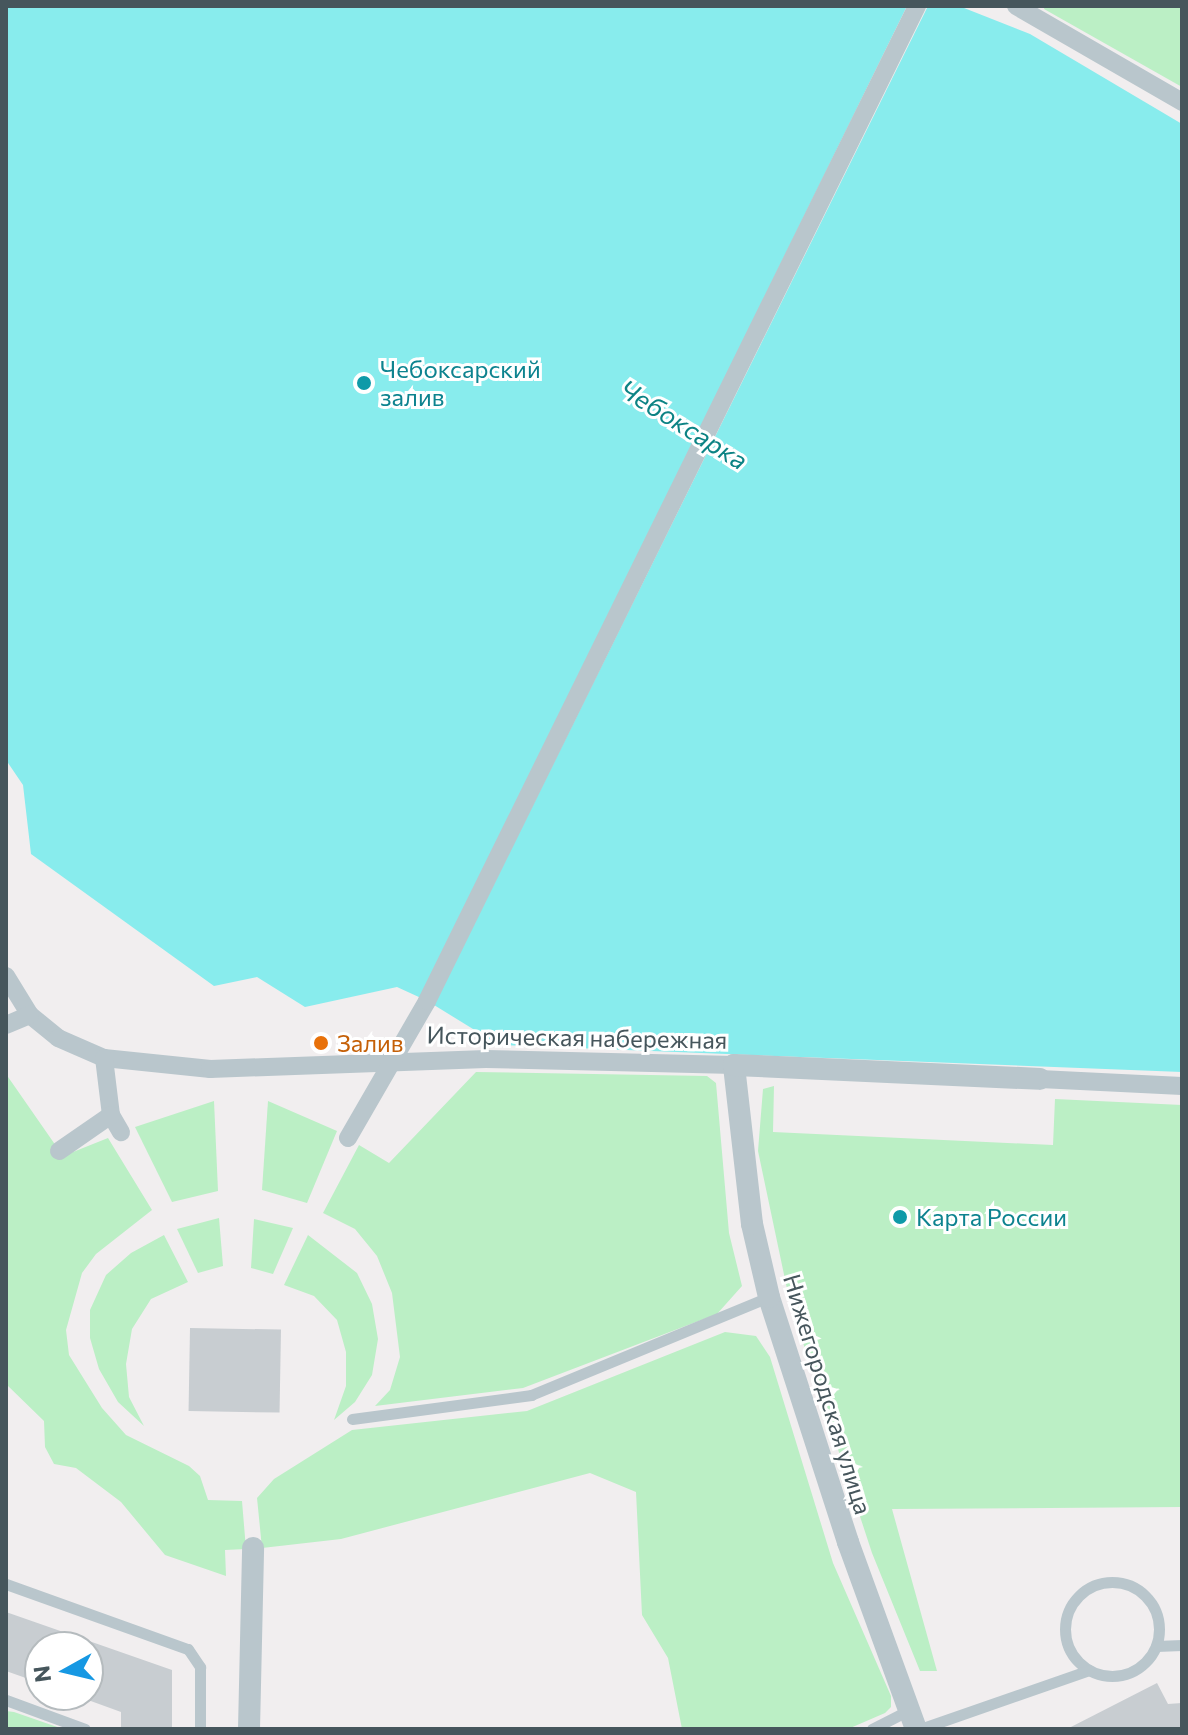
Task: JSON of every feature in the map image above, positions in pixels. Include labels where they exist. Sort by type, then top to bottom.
[{"type":"street","points":[[348,1138],[389,1062],[427,1001],[917,6]]},
{"type":"street","points":[[1016,6],[1182,102]]},
{"type":"street","name":"Историческая набережная","points":[[6,976],[30,1015],[58,1038],[104,1058],[210,1069],[486,1059],[734,1065],[1182,1086]]},
{"type":"street","points":[[6,1025],[30,1015]]},
{"type":"street","points":[[104,1058],[111,1115],[121,1132]]},
{"type":"street","name":"Нижегородская улица","points":[[734,1065],[752,1224],[769,1297],[848,1542],[915,1723]]},
{"type":"street","points":[[59,1151],[111,1115]]},
{"type":"street","points":[[249,1729],[253,1548]]},
{"type":"lane","points":[[352,1419],[531,1395],[769,1297]]},
{"type":"lane","points":[[1121,1583],[1148,1600],[1158,1622],[1156,1646],[1148,1660],[1128,1673],[1104,1676],[1089,1670],[1069,1649],[1065,1635],[1071,1606],[1092,1587],[1121,1583]]},
{"type":"lane","points":[[6,1584],[188,1649],[200,1667],[200,1729]]},
{"type":"lane","points":[[1156,1646],[1182,1645]]},
{"type":"lane","points":[[872,1729],[915,1723],[1089,1670]]},
{"type":"lane","points":[[6,1700],[85,1729]]},
{"type":"green space","points":[[1045,6],[1182,6],[1182,87],[1044,9]]},
{"type":"green space","points":[[476,1072],[707,1076],[716,1083],[729,1233],[742,1286],[717,1314],[523,1388],[375,1406],[390,1390],[400,1357],[392,1293],[377,1256],[355,1229],[323,1213],[359,1145],[389,1163]]},
{"type":"green space","points":[[6,1074],[63,1156],[108,1138],[152,1210],[96,1254],[82,1273],[66,1330],[69,1355],[102,1408],[126,1435],[189,1466],[200,1476],[208,1500],[242,1501],[246,1549],[225,1550],[226,1576],[165,1555],[121,1502],[76,1468],[54,1464],[45,1447],[44,1421],[6,1384]]},
{"type":"green space","points":[[774,1086],[773,1132],[1053,1145],[1055,1099],[1182,1105],[1182,1507],[892,1509],[937,1671],[920,1671],[872,1553],[790,1303],[758,1151],[763,1089]]},
{"type":"green space","points":[[214,1101],[218,1191],[172,1202],[135,1127]]},
{"type":"green space","points":[[268,1101],[337,1131],[307,1203],[262,1190]]},
{"type":"green space","points":[[219,1218],[223,1266],[198,1273],[177,1229]]},
{"type":"green space","points":[[254,1219],[293,1228],[273,1274],[251,1268]]},
{"type":"green space","points":[[164,1235],[188,1282],[151,1299],[132,1329],[126,1364],[129,1397],[144,1426],[118,1402],[99,1369],[90,1338],[90,1310],[106,1275],[131,1253]]},
{"type":"green space","points":[[308,1235],[357,1273],[372,1304],[378,1339],[372,1375],[355,1402],[334,1420],[346,1386],[346,1352],[337,1320],[314,1296],[284,1285]]},
{"type":"green space","points":[[725,1332],[756,1336],[770,1357],[833,1563],[891,1696],[891,1707],[885,1713],[848,1729],[682,1729],[668,1658],[642,1615],[636,1492],[590,1473],[341,1539],[262,1548],[257,1498],[274,1479],[352,1430],[527,1411]]},
{"type":"green space","points":[[6,1711],[14,1712],[63,1729],[6,1729]]},
{"type":"water","name":"Чебоксарский залив","points":[[6,6],[907,6],[421,998],[397,987],[305,1007],[257,977],[214,986],[31,854],[23,785],[6,760]]},
{"type":"water","points":[[928,6],[959,6],[1030,34],[1182,124],[1182,1072],[499,1045],[434,1005]]},
{"type":"building","points":[[190,1328],[281,1330],[280,1413],[189,1411]]},
{"type":"building","points":[[6,1612],[60,1631],[24,1631],[24,1677],[6,1671]]},
{"type":"building","points":[[104,1646],[172,1670],[172,1729],[121,1729],[121,1712],[104,1706]]},
{"type":"building","points":[[1157,1683],[1168,1704],[1182,1703],[1182,1729],[1067,1729]]},
{"type":"place","name":"Чебоксарский залив","points":[[364,383]]},
{"type":"place","name":"Залив","points":[[321,1043]]},
{"type":"place","name":"Карта России","points":[[900,1217]]},
{"type":"water label","name":"Чебоксарка","points":[[684,424]]}]
